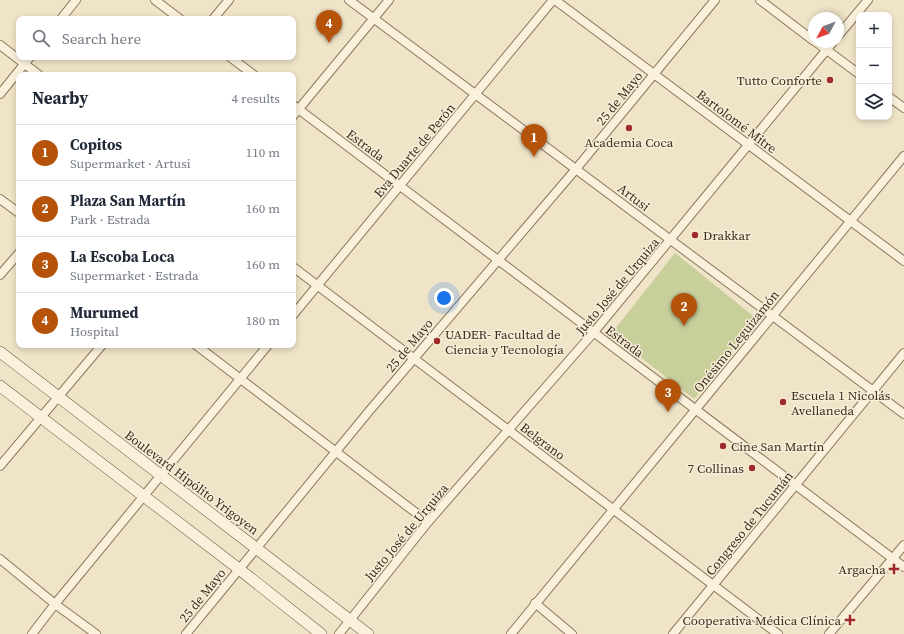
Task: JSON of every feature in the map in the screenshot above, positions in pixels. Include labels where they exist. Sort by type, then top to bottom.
[{"type":"main road","name":"Boulevard Hipólito Yrigoyen","points":[[0,352],[368,634]]},
{"type":"main road","points":[[0,386],[239,569],[321,634]]},
{"type":"street","points":[[63,16],[76,0]]},
{"type":"street","points":[[155,0],[176,16]]},
{"type":"street","points":[[215,16],[228,0]]},
{"type":"street","name":"Artusi","points":[[349,0],[904,414]]},
{"type":"street","points":[[296,107],[389,0]]},
{"type":"street","name":"Bartolomé Mitre","points":[[554,0],[904,261]]},
{"type":"street","name":"Eva Duarte de Perón","points":[[296,311],[554,0]]},
{"type":"street","name":"25 de Mayo","points":[[186,634],[413,358],[576,169],[715,0]]},
{"type":"street","points":[[760,0],[808,36]]},
{"type":"street","points":[[844,29],[868,0]]},
{"type":"street","points":[[0,45],[16,58]]},
{"type":"street","points":[[824,48],[856,72]]},
{"type":"street","name":"Justo José de Urquiza","points":[[339,634],[428,522],[510,430],[594,332],[826,50]]},
{"type":"street","points":[[19,60],[35,72]]},
{"type":"street","points":[[18,72],[27,60]]},
{"type":"street","points":[[234,60],[250,72]]},
{"type":"street","points":[[0,94],[16,74]]},
{"type":"street","points":[[892,99],[904,108]]},
{"type":"street","name":"Estrada","points":[[296,107],[904,567]]},
{"type":"street","name":"Onésimo Leguizamón","points":[[511,634],[904,156]]},
{"type":"street","points":[[0,199],[16,211]]},
{"type":"street","points":[[0,275],[16,256]]},
{"type":"street","name":"Belgrano","points":[[296,269],[778,634]]},
{"type":"street","points":[[0,466],[99,348]]},
{"type":"street","points":[[200,348],[428,522]]},
{"type":"street","points":[[32,634],[266,348]]},
{"type":"street","name":"Congreso de Tucumán","points":[[673,634],[904,353]]},
{"type":"street","points":[[829,634],[904,544]]},
{"type":"street","points":[[0,559],[55,604],[96,634]]},
{"type":"street","points":[[535,603],[572,634]]},
{"type":"green space","points":[[675,253],[757,319],[694,399],[611,334]]},
{"type":"place","name":"Murumed","points":[[329,43]]},
{"type":"place","name":"Tutto Conforte","points":[[830,80]]},
{"type":"place","name":"Academia Coca","points":[[629,128]]},
{"type":"place","name":"Copitos","points":[[534,157]]},
{"type":"place","name":"Drakkar","points":[[695,235]]},
{"type":"place","name":"Plaza San Martín","points":[[684,326]]},
{"type":"place","name":"UADER- Facultad de Ciencia y Tecnología","points":[[437,341]]},
{"type":"place","name":"Escuela 1 Nicolás Avellaneda","points":[[783,402]]},
{"type":"place","name":"La Escoba Loca","points":[[668,412]]},
{"type":"place","name":"Cine San Martín","points":[[723,446]]},
{"type":"place","name":"7 Collinas","points":[[752,468]]},
{"type":"place","name":"Argacha","points":[[894,569]]},
{"type":"place","name":"Cooperativa Médica Clínica","points":[[850,620]]}]
